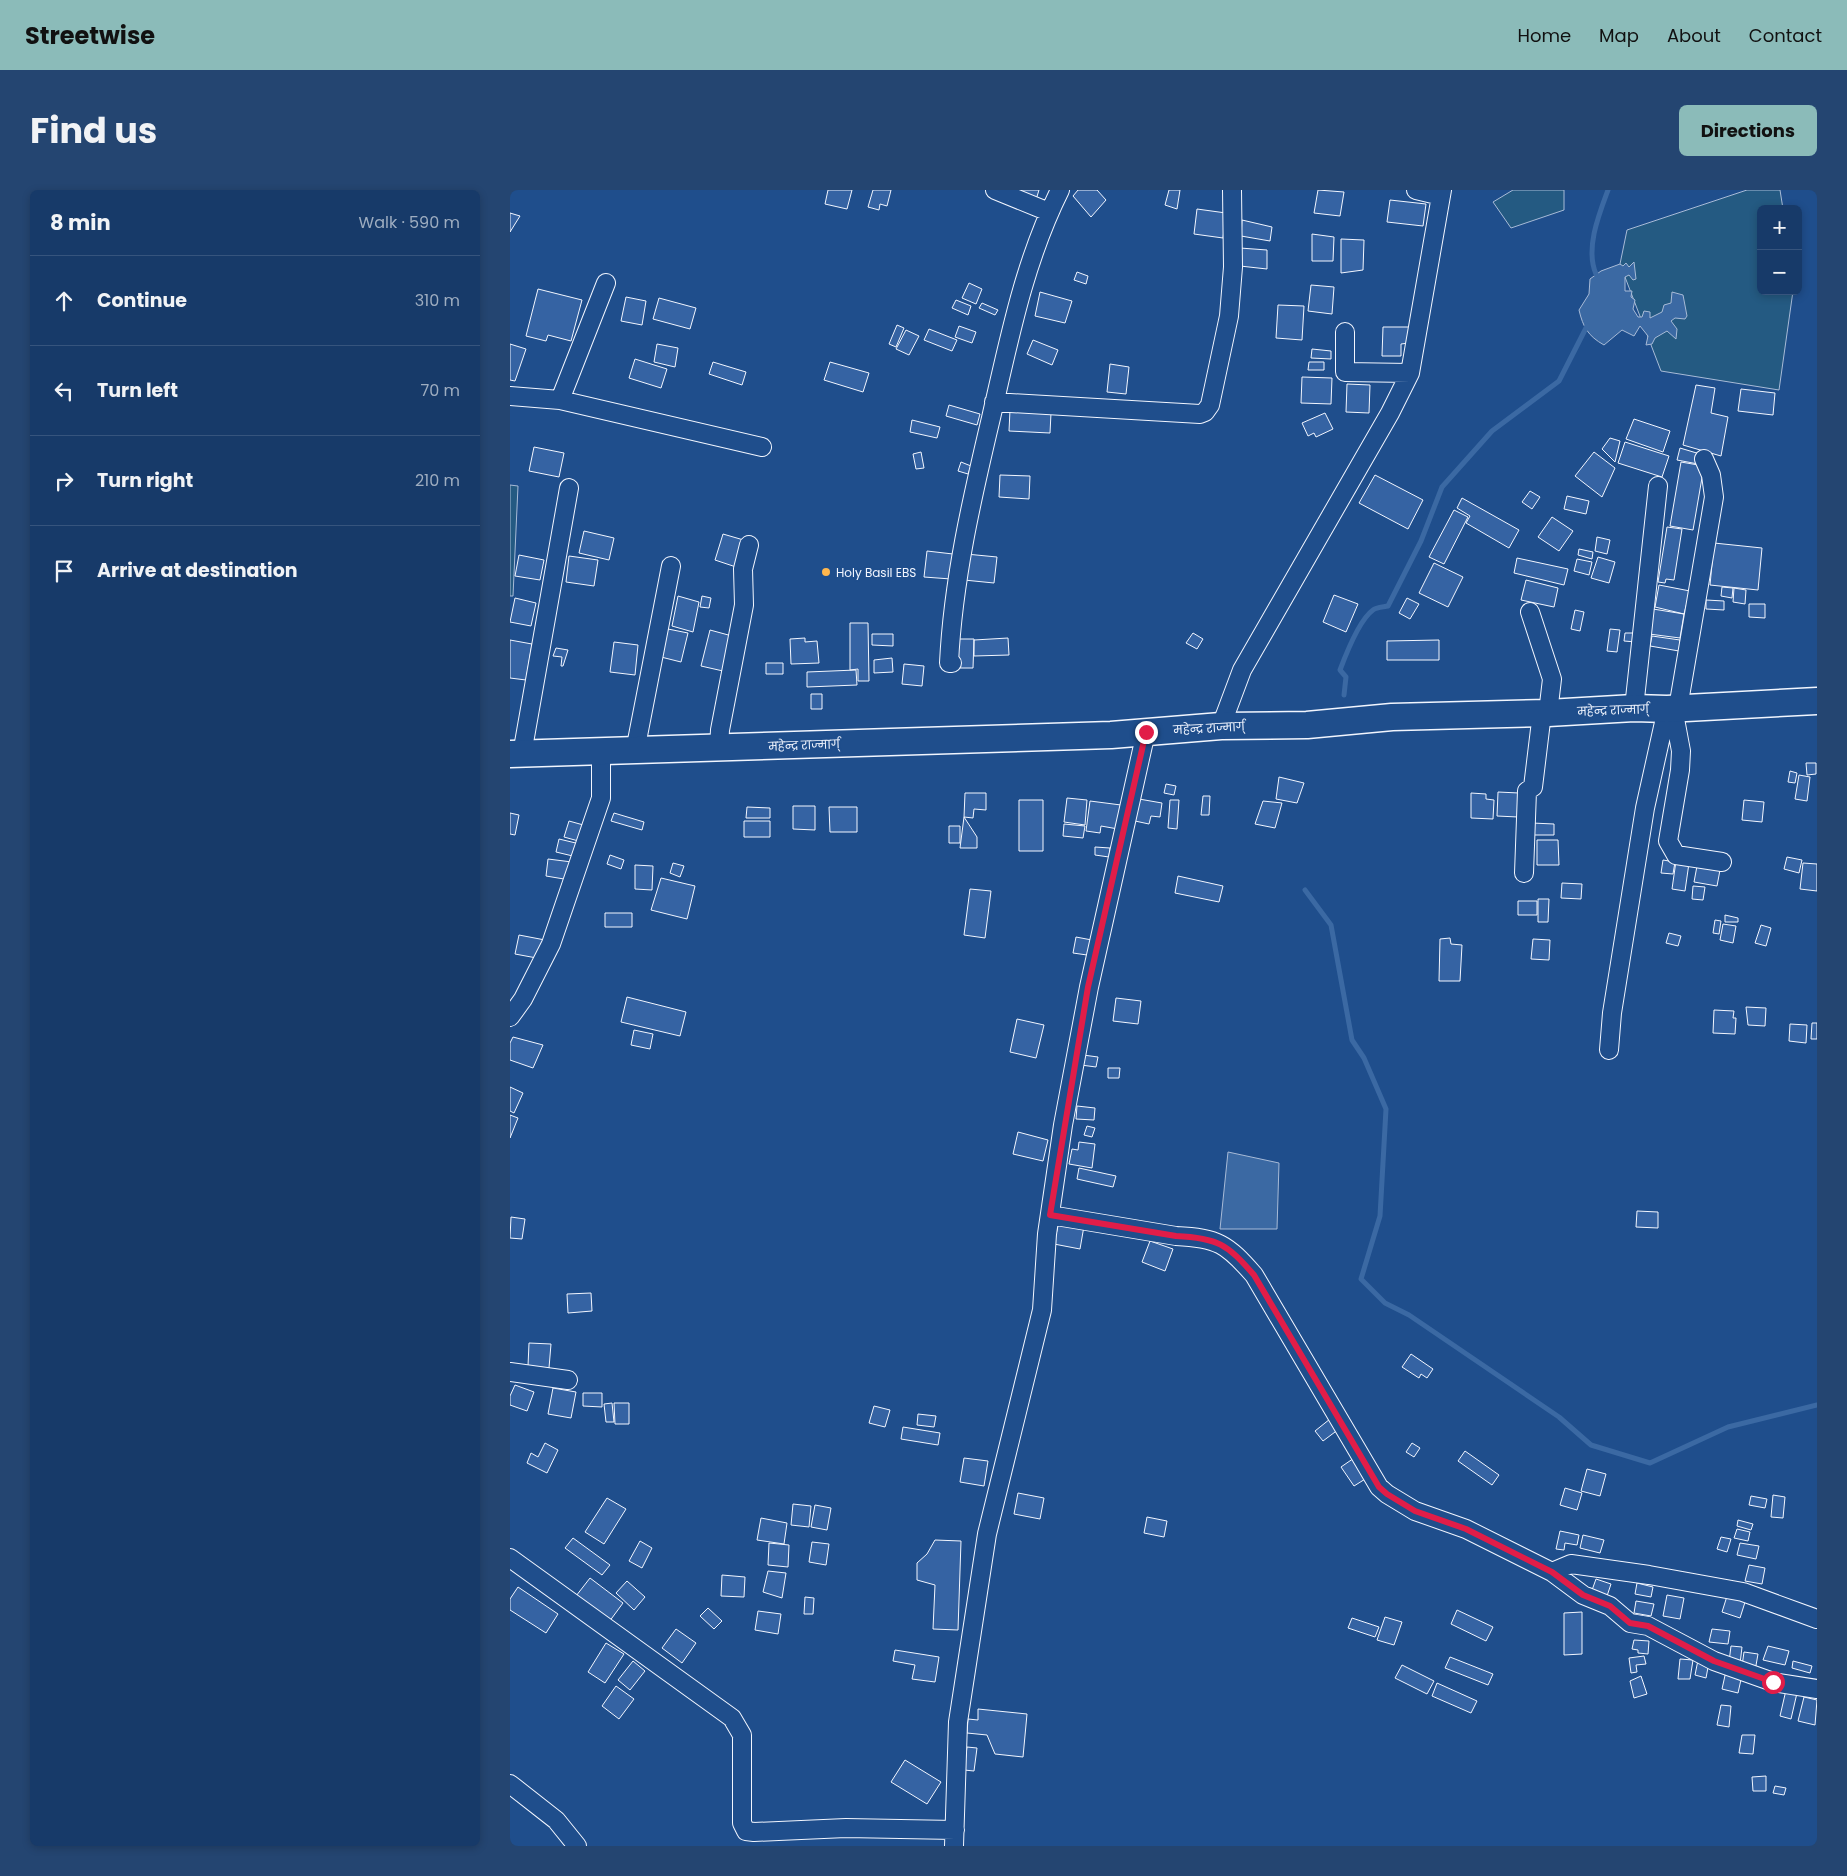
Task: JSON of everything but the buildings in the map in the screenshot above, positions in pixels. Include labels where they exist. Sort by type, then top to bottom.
[{"type":"highway","name":"महेन्द्र राज्मार्ग्","points":[[516,754],[1111,735],[1221,726],[1307,725],[1392,717],[1545,713],[1817,701]]},
{"type":"street","points":[[995,190],[1049,212]]},
{"type":"street","points":[[952,664],[949,664],[950,643],[962,549],[994,402],[1015,312],[1041,229],[1060,190]]},
{"type":"street","points":[[994,402],[1200,414],[1206,412],[1210,405],[1229,316],[1233,267],[1232,190]]},
{"type":"street","points":[[1221,726],[1242,670],[1390,413],[1410,373],[1441,193],[1416,190]]},
{"type":"street","points":[[560,400],[606,283]]},
{"type":"street","points":[[1344,332],[1344,372],[1410,373]]},
{"type":"street","points":[[510,396],[560,400],[762,447]]},
{"type":"street","points":[[1609,1050],[1612,1013],[1645,808],[1672,708],[1714,497],[1711,475],[1704,459]]},
{"type":"street","points":[[1634,708],[1658,486]]},
{"type":"street","points":[[516,754],[570,488]]},
{"type":"street","points":[[719,748],[720,730],[744,605],[743,569],[749,545]]},
{"type":"street","points":[[636,750],[671,566]]},
{"type":"street","points":[[1524,873],[1527,792],[1533,787],[1552,680],[1530,612]]},
{"type":"street","points":[[1672,708],[1681,751],[1680,770],[1668,841],[1676,855],[1722,862]]},
{"type":"street","points":[[510,1558],[732,1718],[742,1734],[742,1823],[746,1831],[846,1828],[954,1838],[958,1722],[987,1534],[1042,1310],[1050,1215],[1088,987],[1146,732]]},
{"type":"street","points":[[510,1017],[523,999],[551,944],[601,798],[601,752]]},
{"type":"street","points":[[1050,1215],[1176,1236],[1195,1237],[1222,1244],[1236,1254],[1254,1275],[1379,1487],[1387,1494],[1415,1511],[1466,1529],[1552,1572],[1583,1595],[1610,1606],[1630,1623],[1648,1626],[1714,1661],[1773,1682],[1817,1689]]},
{"type":"street","points":[[510,1372],[568,1380]]},
{"type":"street","points":[[1552,1572],[1571,1564],[1649,1575],[1743,1592],[1817,1618]]},
{"type":"street","points":[[510,1784],[556,1820],[577,1846]]},
{"type":"shaded area","points":[[1513,190],[1564,190],[1564,210],[1511,228],[1493,202]]},
{"type":"shaded area","points":[[1747,190],[1780,190],[1782,205],[1757,205],[1757,295],[1792,295],[1779,390],[1661,371],[1620,264],[1627,230]]},
{"type":"shaded area","points":[[1634,262],[1636,279],[1633,280],[1629,275],[1625,277],[1625,291],[1632,291],[1631,297],[1635,300],[1633,309],[1638,317],[1642,317],[1644,311],[1650,312],[1650,318],[1662,312],[1664,305],[1671,303],[1672,292],[1683,295],[1687,316],[1685,319],[1675,318],[1671,321],[1677,329],[1676,339],[1667,331],[1655,338],[1652,344],[1646,345],[1648,336],[1640,326],[1634,336],[1622,330],[1604,345],[1587,330],[1579,310],[1589,294],[1590,279],[1601,271],[1620,264],[1623,266],[1626,263],[1629,267]]},
{"type":"shaded area","points":[[510,485],[518,486],[513,596],[510,596]]},
{"type":"shaded area","points":[[1228,1152],[1279,1163],[1277,1229],[1220,1229]]},
{"type":"waterway","points":[[1596,274],[1592,254],[1594,232],[1608,190]]},
{"type":"waterway","points":[[1344,695],[1346,677],[1340,670],[1354,638],[1363,621],[1373,610],[1388,606],[1421,541],[1442,487],[1492,431],[1559,381],[1587,326]]},
{"type":"waterway","points":[[1305,890],[1331,925],[1352,1040],[1364,1058],[1386,1109],[1380,1216],[1361,1279],[1385,1303],[1409,1315],[1559,1417],[1591,1445],[1650,1463],[1728,1427],[1817,1405]]},
{"type":"place","name":"Holy Basil EBS","points":[[826,572]]},
{"type":"route","points":[[1146,732],[1088,987],[1063,1125],[1050,1215],[1176,1236],[1195,1237],[1222,1244],[1236,1254],[1254,1275],[1379,1487],[1387,1494],[1415,1511],[1466,1529],[1552,1572],[1583,1595],[1610,1606],[1630,1623],[1648,1626],[1714,1661],[1773,1682]]}]
